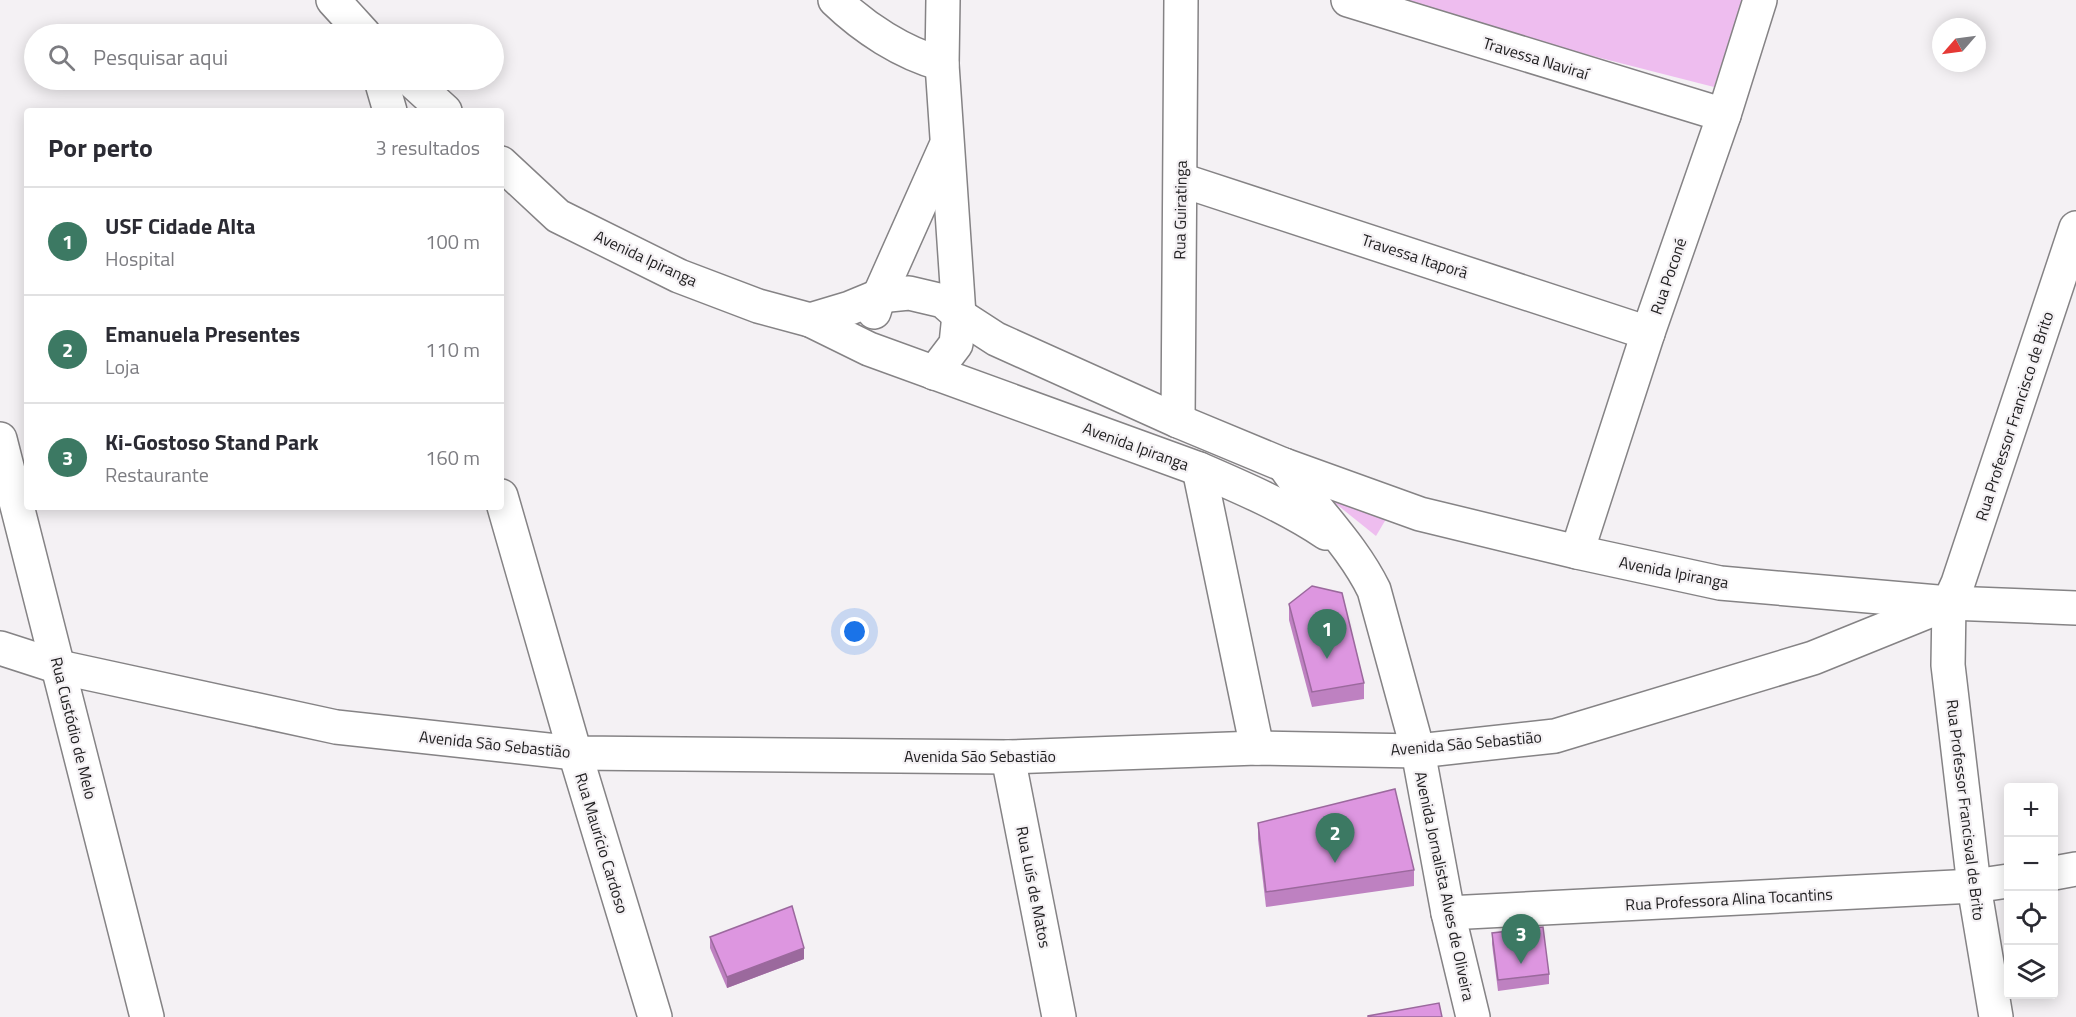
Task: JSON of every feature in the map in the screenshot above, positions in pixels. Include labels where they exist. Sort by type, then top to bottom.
[{"type":"street","points":[[333,0],[355,24]]},
{"type":"street","points":[[835,0],[855,19],[919,57],[942,64]]},
{"type":"street","points":[[934,373],[956,344],[959,315],[942,64],[943,0]]},
{"type":"street","name":"Rua Guiratinga","points":[[1178,421],[1181,0]]},
{"type":"street","name":"Travessa Naviraí","points":[[1348,0],[1724,115]]},
{"type":"street","name":"Rua Poconé","points":[[1577,552],[1648,333],[1724,115],[1760,0]]},
{"type":"street","points":[[384,90],[389,108]]},
{"type":"street","points":[[422,90],[442,108]]},
{"type":"street","points":[[869,349],[871,321],[879,296],[947,143]]},
{"type":"street","name":"Avenida Ipiranga","points":[[504,166],[558,216],[679,276],[758,306],[810,320],[869,349],[1199,469],[1288,511],[1352,551]]},
{"type":"street","name":"Travessa Itaporã","points":[[1181,180],[1648,333]]},
{"type":"street","name":"Rua Professor Francisco de Brito","points":[[1949,603],[1958,583],[2074,240]]},
{"type":"street","name":"Avenida Ipiranga","points":[[810,320],[850,308],[879,296],[909,293],[943,301],[959,315],[996,339],[1178,421],[1284,465],[1420,514],[1577,552],[1720,583],[1949,603],[2076,608]]},
{"type":"street","name":"Rua Custódio de Melo","points":[[0,440],[147,1017]]},
{"type":"street","points":[[1284,465],[1302,492],[1352,551]]},
{"type":"street","points":[[1199,469],[1257,748]]},
{"type":"street","name":"Rua Maurício Cardoso","points":[[504,507],[574,753],[655,1017]]},
{"type":"street","name":"Avenida Jornalista Alves de Oliveira","points":[[1352,551],[1374,590],[1418,751],[1448,913],[1473,1017]]},
{"type":"street","name":"Avenida São Sebastião","points":[[0,648],[59,667],[336,727],[574,753],[1008,757],[1257,748],[1418,751],[1555,736],[1813,658],[1949,603]]},
{"type":"street","name":"Rua Professor Francisval de Brito","points":[[1949,603],[1948,665],[1974,886],[1996,1017]]},
{"type":"street","name":"Rua Luís de Matos","points":[[1008,757],[1059,1017]]},
{"type":"street","points":[[2058,872],[2076,869]]},
{"type":"street","name":"Rua Professora Alina Tocantins","points":[[1448,913],[1974,886],[2004,882]]},
{"type":"shaded area","points":[[1373,0],[1742,0],[1714,87]]},
{"type":"shaded area","points":[[1305,479],[1392,509],[1376,536]]},
{"type":"building","points":[[1312,586],[1342,593],[1364,683],[1312,692],[1289,604]]},
{"type":"building","points":[[1395,789],[1414,870],[1266,892],[1258,823]]},
{"type":"building","points":[[792,906],[804,948],[727,977],[710,937]]},
{"type":"building","points":[[1543,927],[1549,974],[1498,980],[1492,933]]},
{"type":"building","points":[[1439,1003],[1442,1017],[1368,1017],[1368,1016]]},
{"type":"place","name":"USF Cidade Alta","points":[[1327,659]]},
{"type":"place","name":"Emanuela Presentes","points":[[1335,863]]},
{"type":"place","name":"Ki-Gostoso Stand Park","points":[[1521,964]]}]
